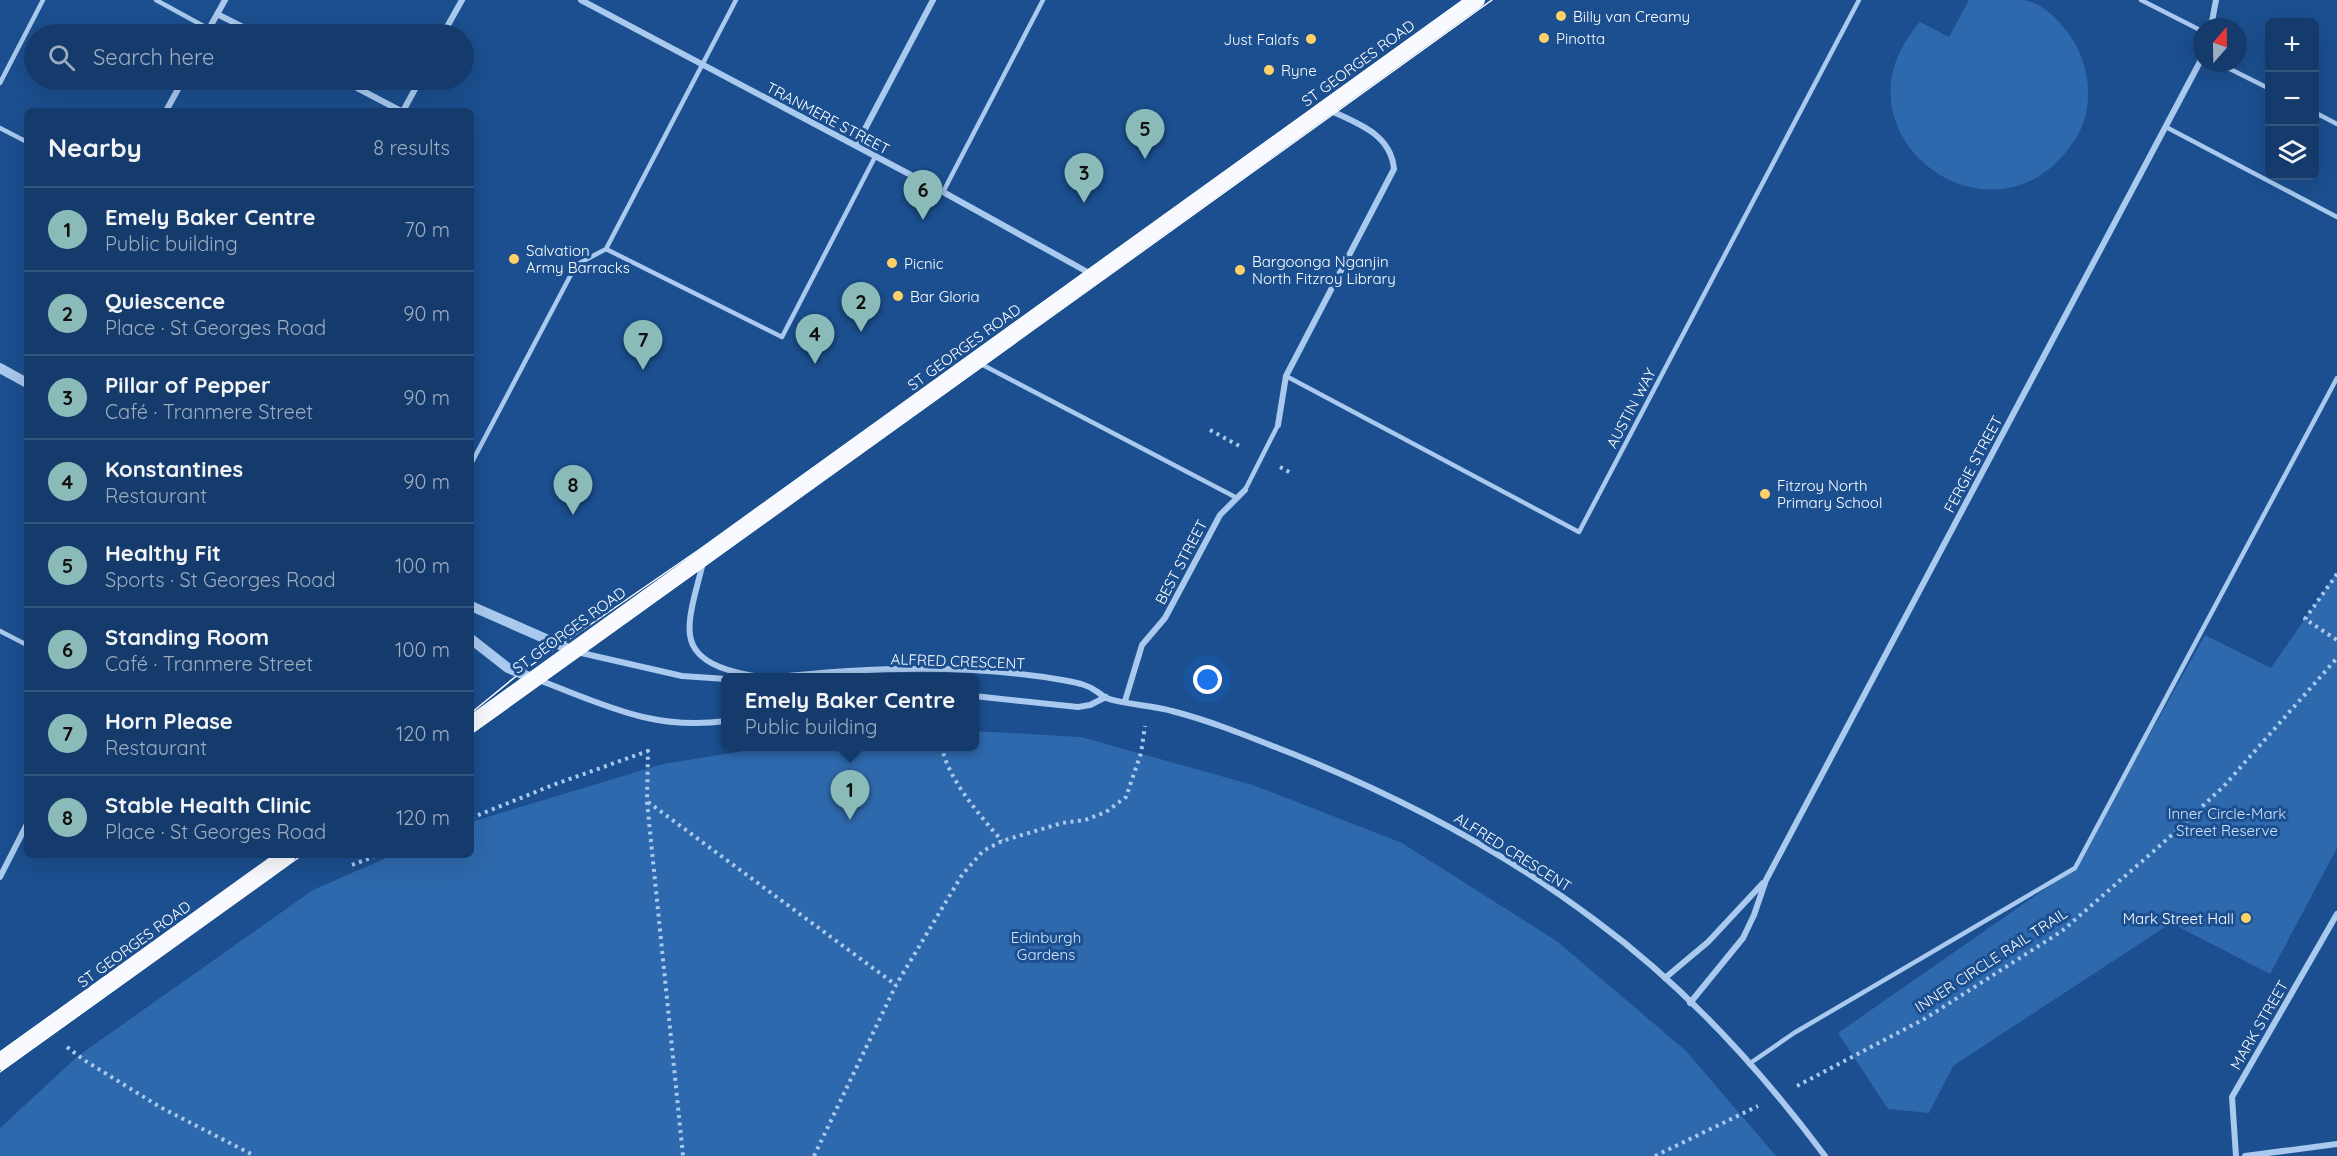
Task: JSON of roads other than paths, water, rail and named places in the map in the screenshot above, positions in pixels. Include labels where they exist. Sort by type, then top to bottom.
[{"type":"highway","name":"ST GEORGES ROAD","points":[[474,722],[570,650],[1478,0]]},
{"type":"highway","name":"ST GEORGES ROAD","points":[[0,1062],[284,858]]},
{"type":"street","points":[[212,24],[225,0]]},
{"type":"street","points":[[449,24],[462,0]]},
{"type":"street","name":"TRANMERE STREET","points":[[581,0],[943,192],[1094,276]]},
{"type":"street","points":[[856,146],[933,0]]},
{"type":"street","points":[[2213,18],[2216,0]]},
{"type":"street","points":[[218,14],[238,24]]},
{"type":"street","name":"FERGIE STREET","points":[[1690,1003],[1743,938],[1766,880],[2195,72]]},
{"type":"street","points":[[168,108],[178,90]]},
{"type":"street","points":[[361,90],[396,108]]},
{"type":"street","points":[[404,108],[414,90]]},
{"type":"street","name":"BEST STREET","points":[[1278,425],[1286,376],[1394,169],[1390,150],[1377,135],[1326,109]]},
{"type":"street","points":[[0,368],[24,380]]},
{"type":"street","name":"BEST STREET","points":[[1125,701],[1142,645],[1165,618],[1220,515],[1245,490]]},
{"type":"street","points":[[704,556],[690,621],[691,640],[698,652],[715,664],[742,673]]},
{"type":"street","points":[[474,607],[570,650],[682,676],[721,679]]},
{"type":"street","points":[[474,641],[508,668],[648,720],[689,724],[721,721]]},
{"type":"street","name":"ALFRED CRESCENT","points":[[814,673],[952,670],[1064,680],[1089,687],[1106,697],[1188,715],[1300,757],[1400,801],[1481,844],[1556,891],[1599,922],[1665,978],[1749,1064],[1825,1156]]},
{"type":"street","points":[[979,696],[1078,707],[1090,705],[1106,697]]},
{"type":"street","points":[[0,877],[24,830]]},
{"type":"street","name":"FERGIE STREET","points":[[1665,978],[1725,925],[1766,880]]},
{"type":"street","name":"MARK STREET","points":[[2236,1156],[2232,1097],[2337,914]]},
{"type":"street","points":[[2245,1156],[2337,1143]]},
{"type":"lane","points":[[31,24],[43,0]]},
{"type":"lane","points":[[156,0],[194,24]]},
{"type":"lane","points":[[474,458],[576,266],[606,249],[736,0]]},
{"type":"lane","points":[[943,192],[1043,0]]},
{"type":"lane","name":"AUSTIN WAY","points":[[1286,376],[1579,532],[1859,0]]},
{"type":"lane","points":[[2141,0],[2193,26]]},
{"type":"lane","points":[[0,83],[24,37]]},
{"type":"lane","points":[[2236,72],[2265,86]]},
{"type":"lane","points":[[2319,115],[2337,124]]},
{"type":"lane","points":[[2166,127],[2337,217]]},
{"type":"lane","points":[[0,128],[24,140]]},
{"type":"lane","points":[[606,249],[782,337],[875,157]]},
{"type":"lane","points":[[976,361],[1237,498]]},
{"type":"lane","points":[[1749,1064],[1794,1033],[2075,868],[2337,378]]},
{"type":"lane","name":"BEST STREET","points":[[1245,490],[1278,425]]},
{"type":"lane","points":[[0,631],[24,643]]},
{"type":"tram line","points":[[474,711],[520,673],[700,549],[1463,0]]},
{"type":"tram line","points":[[474,732],[1492,0]]},
{"type":"tram line","points":[[0,1052],[270,858]]},
{"type":"tram line","points":[[0,1072],[298,858]]},
{"type":"place","name":"Billy van Creamy","points":[[1561,16]]},
{"type":"place","name":"Pinotta","points":[[1544,38]]},
{"type":"place","name":"Just Falafs","points":[[1311,39]]},
{"type":"place","name":"Ryne","points":[[1269,70]]},
{"type":"place","name":"Healthy Fit","points":[[1145,159]]},
{"type":"place","name":"Pillar of Pepper","points":[[1084,203]]},
{"type":"place","name":"Standing Room","points":[[923,220]]},
{"type":"place","name":"Salvation Army Barracks","points":[[514,259]]},
{"type":"place","name":"Picnic","points":[[892,263]]},
{"type":"place","name":"Bargoonga Nganjin North Fitzroy Library","points":[[1240,270]]},
{"type":"place","name":"Bar Gloria","points":[[898,296]]},
{"type":"place","name":"Quiescence","points":[[861,332]]},
{"type":"place","name":"Konstantines","points":[[815,364]]},
{"type":"place","name":"Horn Please","points":[[643,370]]},
{"type":"place","name":"Fitzroy North Primary School","points":[[1765,494]]},
{"type":"place","name":"Stable Health Clinic","points":[[573,515]]},
{"type":"place","name":"Emely Baker Centre","points":[[850,820]]},
{"type":"place","name":"Mark Street Hall","points":[[2246,918]]},
{"type":"park label","name":"Inner Circle-Mark Street Reserve","points":[[2227,822]]},
{"type":"park label","name":"Edinburgh Gardens","points":[[1046,946]]}]
